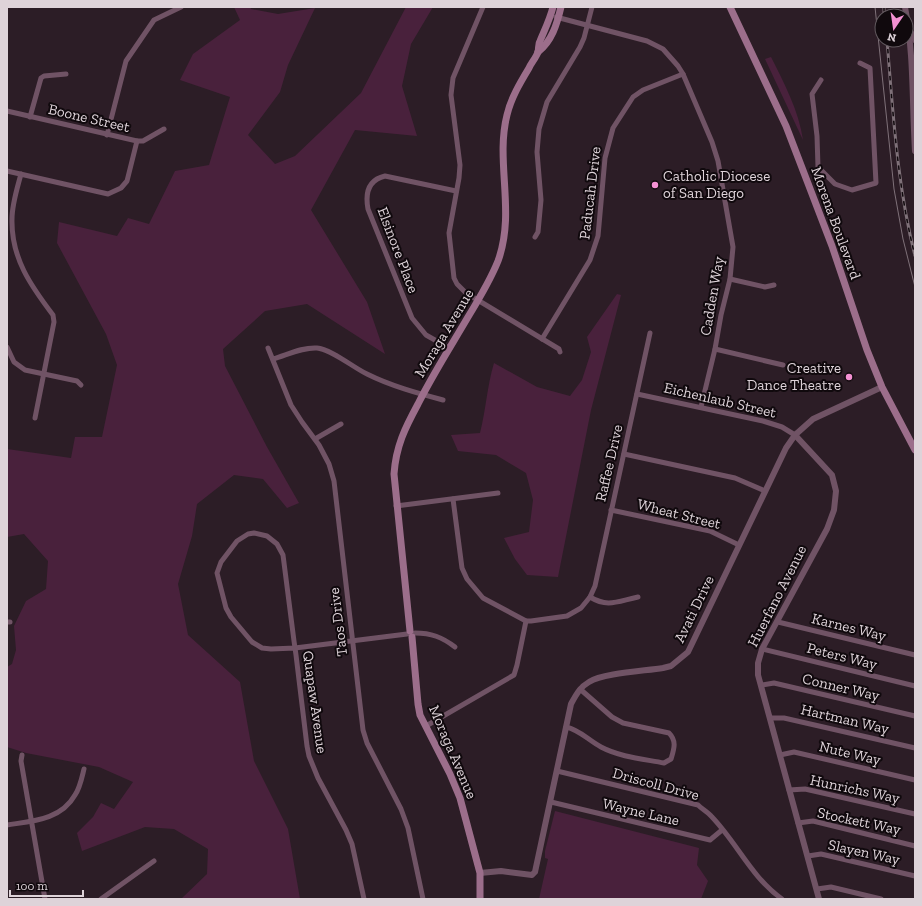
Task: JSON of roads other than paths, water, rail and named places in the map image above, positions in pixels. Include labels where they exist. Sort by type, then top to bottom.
[{"type":"main road","name":"Moraga Avenue","points":[[553,7],[555,16]]},
{"type":"main road","name":"Moraga Avenue","points":[[480,899],[480,873],[460,798],[450,774],[420,715],[396,506],[394,474],[402,434],[449,348],[488,284],[498,261],[506,223],[504,129],[507,114],[514,95],[538,52],[546,46],[551,37],[555,16],[561,7]]},
{"type":"main road","name":"Morena Boulevard","points":[[730,7],[789,133],[832,246],[867,350],[882,387],[915,450]]},
{"type":"street","points":[[108,135],[126,61],[154,20],[181,7]]},
{"type":"street","points":[[483,7],[453,78],[451,95],[460,165],[449,233],[454,278],[457,284],[466,293],[559,349],[560,352]]},
{"type":"street","points":[[534,237],[538,232],[541,200],[537,152],[539,129],[547,102],[580,47],[592,7]]},
{"type":"street","name":"Cadden Way","points":[[555,16],[647,41],[663,49],[683,74],[712,142],[718,161],[732,238],[732,267],[701,408]]},
{"type":"street","points":[[911,48],[914,74],[915,151]]},
{"type":"street","points":[[821,80],[812,94],[817,136],[818,167],[835,184],[852,190],[876,183],[870,68],[860,63]]},
{"type":"street","points":[[30,116],[41,78],[44,76],[66,74]]},
{"type":"street","name":"Paducah Drive","points":[[542,339],[590,260],[595,247],[598,236],[605,158],[613,128],[633,97],[643,90],[683,74]]},
{"type":"street","name":"Boone Street","points":[[7,111],[137,141],[143,141],[164,129]]},
{"type":"street","points":[[7,171],[108,194],[121,188],[127,181],[137,141]]},
{"type":"street","points":[[21,174],[13,207],[13,238],[19,261],[28,281],[53,316],[54,322],[43,374],[36,418]]},
{"type":"street","name":"Elsinore Place","points":[[449,348],[426,335],[412,318],[368,209],[367,194],[372,182],[385,176],[456,191]]},
{"type":"street","points":[[730,279],[765,287],[774,285]]},
{"type":"street","name":"Raffee Drive","points":[[590,597],[595,586],[650,333]]},
{"type":"street","points":[[7,347],[14,362],[21,368],[77,381],[81,385]]},
{"type":"street","name":"Taos Drive","points":[[268,348],[292,405],[302,422],[315,439],[329,464],[334,481],[363,730],[367,743],[401,810],[408,828],[423,899]]},
{"type":"street","points":[[273,359],[306,349],[319,348],[327,351],[365,374],[400,388],[443,400]]},
{"type":"street","points":[[715,349],[783,365]]},
{"type":"street","name":"Avati Drive","points":[[480,873],[500,871],[532,875],[535,872],[571,704],[580,690],[588,682],[598,677],[663,668],[671,666],[679,661],[691,648],[739,544],[786,448],[795,435],[813,419],[882,387]]},
{"type":"street","name":"Eichenlaub Street","points":[[637,394],[763,421],[782,427],[795,435]]},
{"type":"street","points":[[315,439],[341,424]]},
{"type":"street","name":"Huerfano Avenue","points":[[795,435],[832,475],[836,491],[834,510],[827,529],[778,622],[762,649],[758,663],[758,675],[819,899]]},
{"type":"street","points":[[624,454],[735,478],[765,491]]},
{"type":"street","points":[[396,506],[498,493]]},
{"type":"street","points":[[453,499],[462,568],[467,579],[483,598],[526,621],[567,616],[581,608],[590,597],[607,604],[638,597]]},
{"type":"street","name":"Wheat Street","points":[[611,510],[710,531],[739,544]]},
{"type":"street","name":"Quapaw Avenue","points":[[295,648],[262,648],[252,642],[231,617],[226,608],[217,574],[221,562],[237,540],[248,534],[254,533],[267,536],[277,544],[283,555],[309,756],[318,778],[352,844],[364,899]]},
{"type":"street","points":[[426,726],[514,675],[526,621]]},
{"type":"street","name":"Karnes Way","points":[[778,622],[915,655]]},
{"type":"street","points":[[295,648],[424,633],[435,635],[455,646]]},
{"type":"street","name":"Peters Way","points":[[762,649],[915,686]]},
{"type":"street","name":"Conner Way","points":[[762,686],[774,683],[915,716]]},
{"type":"street","points":[[566,727],[582,733],[601,747],[621,754],[664,763],[671,759],[675,745],[672,736],[669,733],[623,723],[612,717],[580,690]]},
{"type":"street","name":"Hartman Way","points":[[770,718],[784,718],[915,748]]},
{"type":"street","name":"Nute Way","points":[[780,756],[794,752],[915,780]]},
{"type":"street","points":[[22,754],[21,761],[46,899]]},
{"type":"street","points":[[7,825],[48,818],[60,812],[76,795],[84,769]]},
{"type":"street","name":"Driscoll Drive","points":[[557,771],[698,805],[712,816],[762,881],[771,891],[782,899]]},
{"type":"street","name":"Hunrichs Way","points":[[790,790],[805,789],[915,814]]},
{"type":"street","name":"Wayne Lane","points":[[551,802],[710,840],[722,830]]},
{"type":"street","name":"Stockett Way","points":[[798,823],[813,821],[915,846]]},
{"type":"street","name":"Slayen Way","points":[[808,856],[822,854],[915,876]]},
{"type":"street","points":[[101,899],[154,861]]},
{"type":"street","points":[[817,889],[831,887],[881,899]]},
{"type":"tram line","points":[[875,7],[894,189],[903,239],[915,287]]},
{"type":"railway","points":[[888,48],[900,175],[915,256]]},
{"type":"place","name":"Catholic Diocese of San Diego","points":[[655,185]]},
{"type":"place","name":"Creative Dance Theatre","points":[[849,377]]}]
